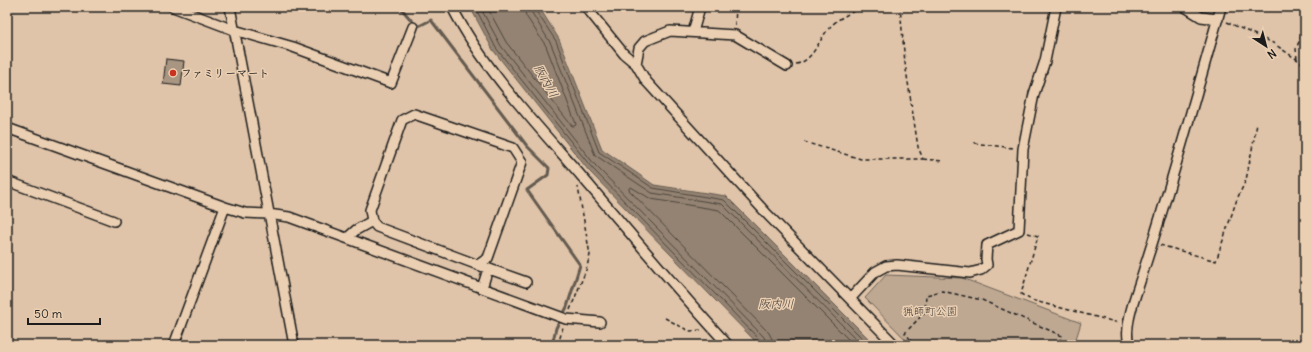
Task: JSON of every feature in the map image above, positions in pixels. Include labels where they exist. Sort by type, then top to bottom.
[{"type":"street","points":[[173,7],[234,30],[293,47],[391,83],[413,27]]},
{"type":"street","points":[[230,7],[294,345]]},
{"type":"street","points":[[452,7],[462,27],[488,64],[531,119],[715,332],[728,345]]},
{"type":"street","points":[[586,7],[624,54],[636,64],[646,81],[768,214],[895,345]]},
{"type":"street","points":[[693,32],[700,7]]},
{"type":"street","points":[[850,299],[875,272],[886,266],[970,273],[981,270],[987,265],[987,245],[1019,230],[1023,149],[1034,94],[1045,60],[1056,7]]},
{"type":"street","points":[[1185,7],[1201,17],[1218,19]]},
{"type":"street","points":[[1130,345],[1128,342],[1127,323],[1153,242],[1221,7]]},
{"type":"street","points":[[636,64],[639,48],[645,41],[670,31],[735,35],[787,66]]},
{"type":"street","points":[[478,265],[488,258],[522,162],[513,148],[414,114],[402,120],[370,210],[372,221],[377,227],[488,269],[526,282]]},
{"type":"street","points":[[7,128],[225,207],[245,213],[289,217],[566,319],[600,322]]},
{"type":"street","points":[[7,181],[114,221]]},
{"type":"street","points":[[174,345],[225,207]]},
{"type":"street","points":[[347,238],[356,230],[372,221]]},
{"type":"street","points":[[482,288],[488,269]]},
{"type":"path","points":[[735,35],[736,7]]},
{"type":"path","points":[[787,66],[803,63],[819,45],[831,26],[849,13],[864,7]]},
{"type":"path","points":[[900,7],[904,56],[918,147],[923,159]]},
{"type":"path","points":[[958,11],[959,7]]},
{"type":"path","points":[[1218,19],[1273,43],[1305,65]]},
{"type":"path","points":[[1297,59],[1296,49],[1305,27]]},
{"type":"path","points":[[1153,242],[1158,245],[1216,261],[1237,199],[1246,180],[1257,124]]},
{"type":"path","points":[[804,142],[861,159],[923,159],[943,161]]},
{"type":"path","points":[[974,143],[1023,149]]},
{"type":"path","points":[[558,345],[561,330],[586,270],[590,255],[578,184],[580,175]]},
{"type":"path","points":[[1019,230],[1038,236],[1021,294],[1031,300],[1121,324],[1127,323]]},
{"type":"path","points":[[915,345],[905,333],[925,312],[926,295],[942,290],[982,300],[1062,336],[1058,345]]},
{"type":"path","points":[[665,318],[689,331],[702,330],[715,332]]},
{"type":"green space","name":"猟師町公園","points":[[886,275],[962,278],[1081,323],[1074,345],[911,345],[865,298]]},
{"type":"water","name":"阪内川","points":[[470,7],[539,7],[559,39],[602,149],[654,185],[726,196],[875,345],[759,345],[589,171],[493,50]]},
{"type":"building","name":"ファミリーマート","points":[[166,59],[184,61],[181,86],[163,84]]},
{"type":"waterway","points":[[400,7],[417,27],[431,20],[527,146],[549,168],[548,175],[527,190],[580,265],[567,307],[556,328],[552,345]]},
{"type":"place","name":"ファミリーマート","points":[[173,73]]}]
